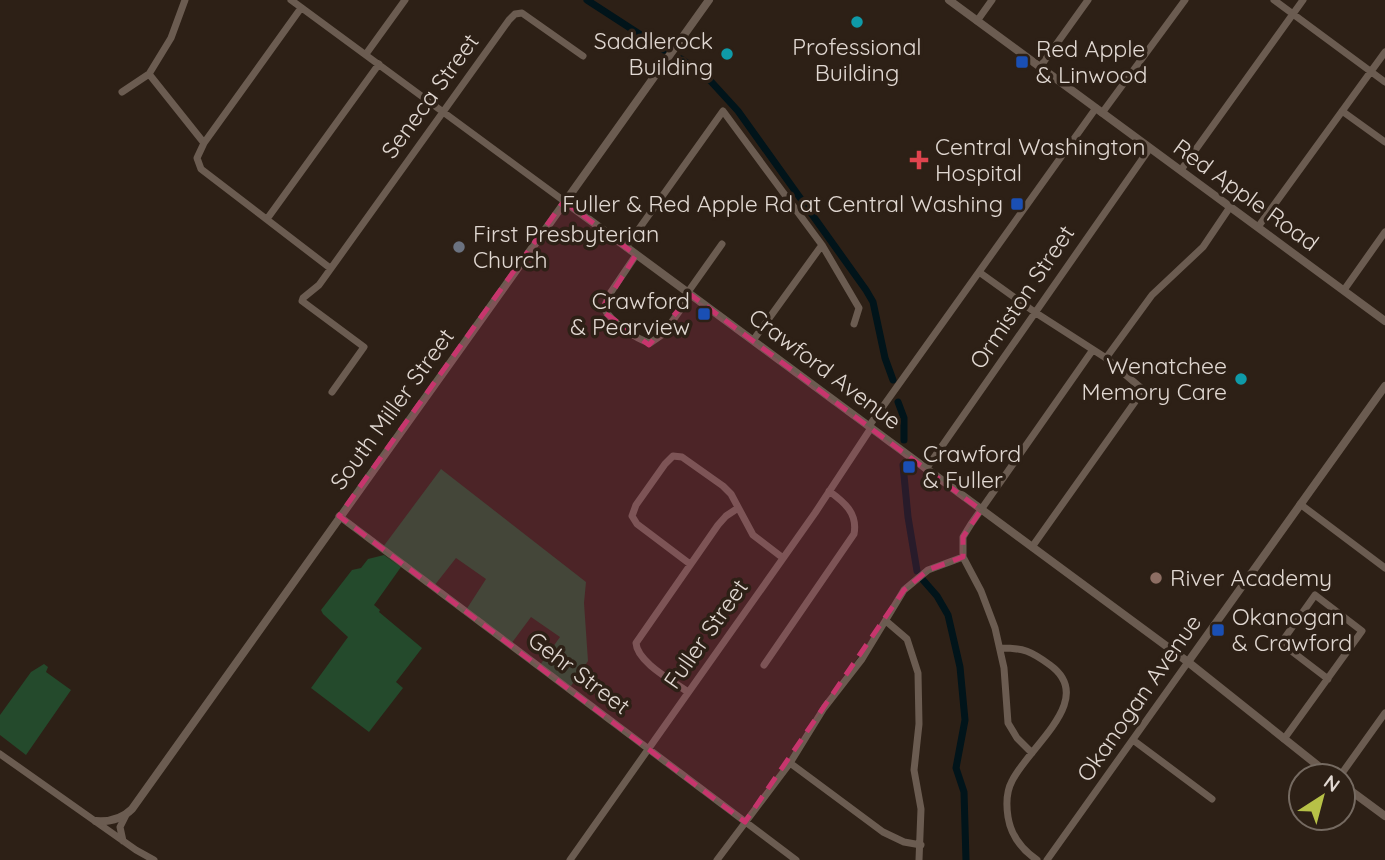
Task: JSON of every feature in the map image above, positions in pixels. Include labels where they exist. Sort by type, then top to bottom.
[{"type":"street","points":[[122,92],[149,74],[171,38],[185,0]]},
{"type":"street","points":[[366,54],[405,0]]},
{"type":"street","name":"South Miller Street","points":[[126,816],[709,0]]},
{"type":"street","name":"Red Apple Road","points":[[950,0],[1385,321]]},
{"type":"street","points":[[977,20],[992,0]]},
{"type":"street","points":[[1040,67],[1088,0]]},
{"type":"street","name":"Fuller Street","points":[[570,860],[783,558],[870,427],[979,272],[1099,110],[1185,0]]},
{"type":"street","points":[[1274,0],[1385,82]]},
{"type":"street","points":[[1181,170],[1303,0]]},
{"type":"street","name":"Crawford Avenue","points":[[293,1],[1188,662],[1313,762]]},
{"type":"street","points":[[302,8],[204,143],[197,158],[201,169],[330,268]]},
{"type":"street","name":"Seneca Street","points":[[332,391],[365,348],[302,301],[319,285],[515,14],[522,13],[583,56]]},
{"type":"street","points":[[1258,227],[1385,52]]},
{"type":"street","points":[[267,219],[379,64]]},
{"type":"street","points":[[149,74],[204,143]]},
{"type":"street","points":[[626,247],[723,111],[822,245],[859,308],[854,324]]},
{"type":"street","points":[[1342,111],[1385,142]]},
{"type":"street","name":"Ormiston Street","points":[[926,469],[1150,148]]},
{"type":"street","points":[[1107,358],[1152,295],[1203,247],[1230,207]]},
{"type":"street","points":[[1343,290],[1385,232]]},
{"type":"street","points":[[636,255],[604,307],[609,316],[640,339],[650,343],[659,339],[722,244]]},
{"type":"street","points":[[754,339],[822,245]]},
{"type":"street","points":[[979,272],[1092,351],[1107,358],[1140,385],[1140,394],[1032,547]]},
{"type":"street","points":[[1032,752],[1017,738],[1008,723],[1001,648],[988,606],[963,557],[963,537],[1092,351]]},
{"type":"street","name":"Okanogan Avenue","points":[[1047,860],[1385,386]]},
{"type":"street","points":[[690,564],[637,524],[632,516],[636,505],[670,458],[679,456],[728,490],[753,535],[783,558]]},
{"type":"street","points":[[764,665],[854,534],[856,525],[850,509],[829,491]]},
{"type":"street","points":[[1300,504],[1382,566],[1385,554]]},
{"type":"street","points":[[688,692],[644,660],[637,651],[636,643],[722,520],[738,508]]},
{"type":"street","name":"Gehr Street","points":[[339,516],[796,860]]},
{"type":"street","points":[[717,860],[790,763],[824,708],[856,668],[910,583],[928,570],[963,557]]},
{"type":"street","points":[[1284,739],[1328,679],[1362,631],[1315,595],[1281,643],[1328,679]]},
{"type":"street","points":[[887,621],[907,639],[918,673],[919,724],[914,770],[921,809],[919,860]]},
{"type":"street","points":[[1001,648],[1021,648],[1035,654],[1056,670],[1066,683],[1066,704],[1012,781],[1006,803],[1015,838],[1025,852],[1037,860]]},
{"type":"street","points":[[1350,762],[1384,715]]},
{"type":"street","points":[[1133,740],[1212,799]]},
{"type":"street","points":[[0,754],[122,841],[154,860]]},
{"type":"street","points":[[790,763],[883,832],[904,842],[921,845]]},
{"type":"street","points":[[1357,795],[1385,816]]},
{"type":"street","points":[[96,821],[107,822],[126,816]]},
{"type":"street","points":[[122,841],[120,827],[126,816]]},
{"type":"highlighted area","points":[[564,201],[636,255],[601,310],[649,345],[691,295],[981,510],[963,537],[963,557],[928,570],[904,590],[745,822],[339,516]]},
{"type":"green space","points":[[441,469],[586,582],[584,603],[588,661],[571,686],[540,665],[560,637],[531,617],[511,644],[466,610],[486,579],[456,558],[434,586],[383,547]]},
{"type":"green space","points":[[384,555],[401,567],[374,605],[422,648],[396,682],[403,688],[369,732],[311,688],[348,637],[321,610],[352,570],[361,568],[368,559]]},
{"type":"green space","points":[[44,664],[48,667],[46,672],[71,690],[26,755],[0,735],[0,715],[31,672]]},
{"type":"waterway","points":[[587,0],[664,50]]},
{"type":"waterway","points":[[681,59],[706,76],[738,111],[866,290],[873,302],[885,358],[893,380]]},
{"type":"waterway","points":[[898,402],[904,418],[904,440]]},
{"type":"waterway","points":[[903,465],[917,571]]},
{"type":"waterway","points":[[923,580],[948,615],[960,667],[965,720],[956,768],[964,792],[966,860]]},
{"type":"place","name":"Professional Building","points":[[857,22]]},
{"type":"place","name":"Saddlerock Building","points":[[727,54]]},
{"type":"place","name":"Red Apple & Linwood","points":[[1022,62]]},
{"type":"place","name":"Central Washington Hospital","points":[[919,160]]},
{"type":"place","name":"Fuller & Red Apple Rd at Central Washing","points":[[1017,204]]},
{"type":"place","name":"First Presbyterian Church","points":[[459,247]]},
{"type":"place","name":"Crawford & Pearview","points":[[704,314]]},
{"type":"place","name":"Wenatchee Memory Care","points":[[1241,379]]},
{"type":"place","name":"Crawford & Fuller","points":[[909,467]]},
{"type":"place","name":"River Academy","points":[[1156,578]]},
{"type":"place","name":"Okanogan & Crawford","points":[[1218,630]]}]
